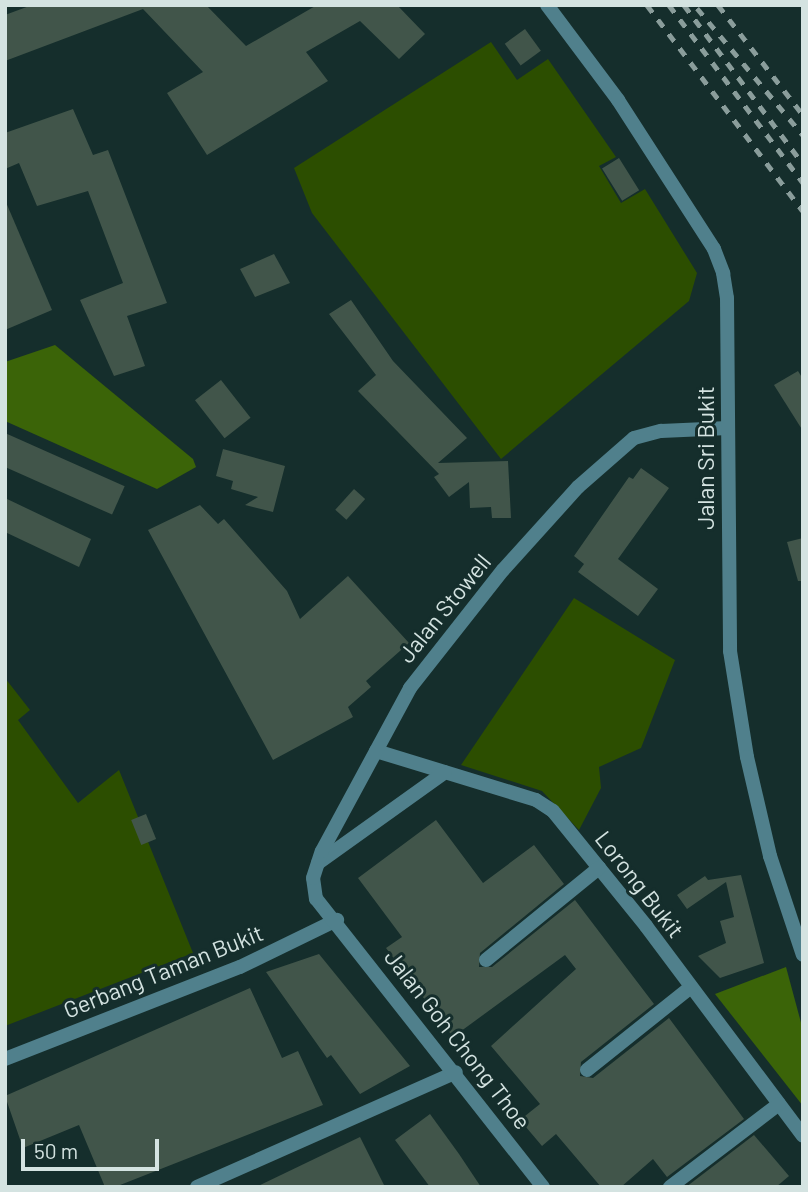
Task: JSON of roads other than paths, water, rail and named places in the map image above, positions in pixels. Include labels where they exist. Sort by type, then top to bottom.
[{"type":"street","name":"Jalan Sri Bukit","points":[[547,5],[618,100],[714,249],[727,298],[730,651],[750,770],[770,856],[803,955]]},
{"type":"street","name":"Jalan Stowell","points":[[337,920],[316,899],[313,878],[318,863],[410,688],[503,570],[613,452],[634,438],[661,431],[728,428]]},
{"type":"street","name":"Lorong Bukit","points":[[376,751],[536,800],[553,811],[803,1136]]},
{"type":"street","points":[[318,863],[444,772]]},
{"type":"street","points":[[486,960],[599,868]]},
{"type":"street","name":"Gerbang Taman Bukit","points":[[5,1059],[240,967],[337,920]]},
{"type":"street","name":"Jalan Goh Chong Thoe","points":[[337,920],[543,1187]]},
{"type":"street","points":[[587,1070],[691,987]]},
{"type":"street","points":[[197,1187],[456,1072]]},
{"type":"street","points":[[670,1187],[779,1104]]},
{"type":"railway","points":[[647,5],[803,211]]},
{"type":"railway","points":[[669,5],[803,183]]},
{"type":"railway","points":[[684,5],[803,164]]},
{"type":"railway","points":[[718,5],[803,115]]},
{"type":"railway","points":[[697,8],[803,135]]}]
